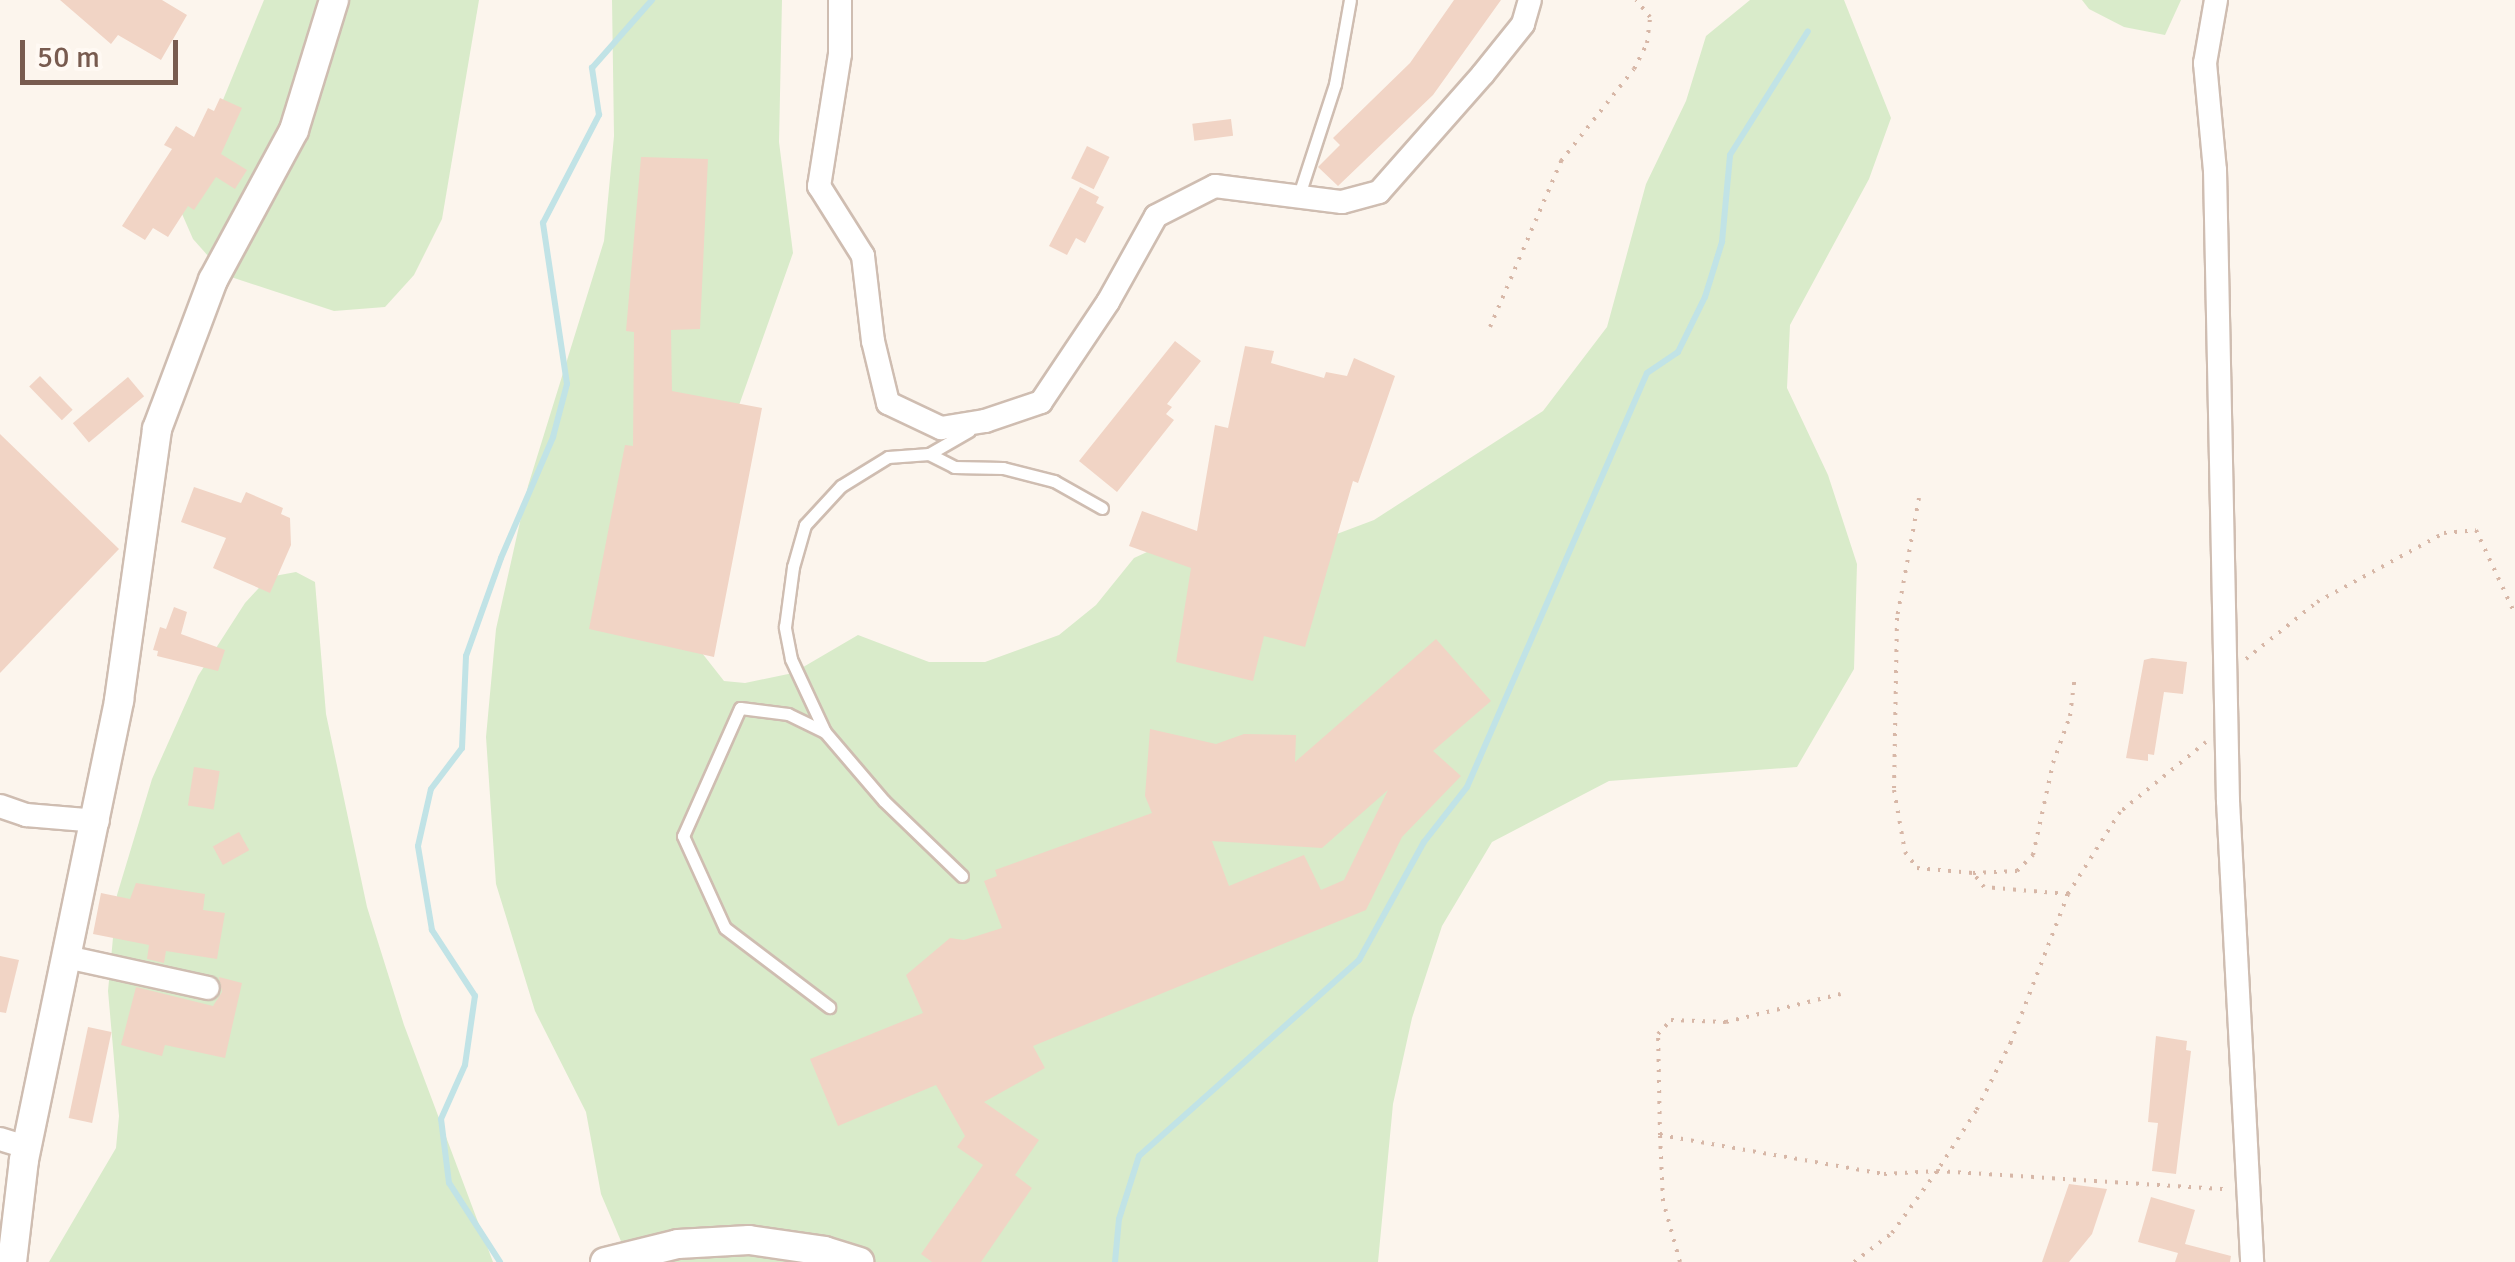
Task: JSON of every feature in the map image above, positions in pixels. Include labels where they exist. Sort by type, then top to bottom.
[{"type":"street","points":[[16,1261],[13,1143],[67,956],[98,821],[120,700],[157,429],[213,280],[294,130],[334,0]]},
{"type":"street","points":[[840,0],[840,54],[819,186],[863,256],[873,341],[888,403],[941,428],[985,421],[1041,402],[1108,302],[1156,216],[1215,186],[1342,202],[1379,192],[1523,24],[1530,0]]},
{"type":"street","points":[[2216,0],[2205,62],[2214,170],[2227,728],[2252,1262]]},
{"type":"street","points":[[0,806],[26,815],[98,821]]},
{"type":"street","points":[[67,956],[208,988]]},
{"type":"street","points":[[604,1262],[678,1244],[749,1240],[824,1251],[859,1262]]},
{"type":"lane","points":[[1298,198],[1335,84],[1350,0]]},
{"type":"lane","points":[[962,876],[884,801],[825,732],[791,659],[785,627],[792,567],[806,525],[840,486],[888,457],[930,454],[985,421]]},
{"type":"lane","points":[[930,454],[954,468],[1002,468],[1054,482],[1102,508]]},
{"type":"lane","points":[[825,732],[788,714],[740,708],[683,836],[724,928],[829,1007]]},
{"type":"path","points":[[1490,327],[1561,161],[1634,69],[1647,43],[1650,17],[1636,0]]},
{"type":"path","points":[[1919,498],[1897,618],[1894,790],[1905,852],[1917,868],[2017,870],[2033,856],[2053,763],[2070,716],[2074,681]]},
{"type":"path","points":[[2227,663],[2249,658],[2317,602],[2444,532],[2476,530],[2515,614]]},
{"type":"path","points":[[1854,1262],[1892,1233],[1976,1110],[2012,1042],[2068,894],[2120,812],[2227,728]]},
{"type":"path","points":[[1973,872],[1984,887],[2068,894]]},
{"type":"path","points":[[1680,1262],[1663,1201],[1658,1034],[1670,1020],[1726,1022],[1841,994]]},
{"type":"path","points":[[1660,1134],[1884,1174],[1937,1172],[2247,1190]]},
{"type":"green space","points":[[264,0],[479,0],[442,219],[414,275],[385,307],[334,311],[225,275],[193,239],[179,207]]},
{"type":"green space","points":[[612,0],[782,0],[779,142],[793,253],[726,442],[702,653],[724,681],[745,683],[793,673],[858,635],[929,662],[985,662],[1059,635],[1096,605],[1134,558],[1171,541],[1297,549],[1374,520],[1543,411],[1607,327],[1646,184],[1686,101],[1706,36],[1750,0],[1844,0],[1891,118],[1869,179],[1790,325],[1787,388],[1828,475],[1857,564],[1854,669],[1797,767],[1609,781],[1492,842],[1442,926],[1412,1018],[1393,1104],[1378,1262],[635,1262],[626,1253],[601,1194],[586,1112],[535,1011],[496,884],[486,737],[496,629],[528,486],[604,241],[614,136]]},
{"type":"green space","points":[[2082,0],[2181,0],[2165,35],[2124,27],[2089,9]]},
{"type":"green space","points":[[296,572],[315,582],[326,714],[367,907],[404,1025],[493,1262],[49,1262],[116,1148],[119,1116],[108,991],[117,895],[152,779],[198,676],[245,603],[269,577]]},
{"type":"building","points":[[60,0],[162,0],[187,15],[161,60],[118,35],[111,44]]},
{"type":"building","points":[[1454,0],[1501,0],[1433,95],[1338,186],[1318,167],[1340,145],[1333,138],[1410,63]]},
{"type":"building","points":[[220,98],[242,108],[221,154],[247,170],[235,189],[216,177],[194,210],[188,206],[168,237],[153,228],[145,240],[122,226],[172,149],[164,145],[176,126],[194,137],[208,108],[214,111]]},
{"type":"building","points":[[1231,119],[1233,136],[1194,141],[1192,124]]},
{"type":"building","points":[[1087,146],[1109,157],[1094,189],[1071,178]]},
{"type":"building","points":[[641,157],[708,159],[700,329],[671,330],[672,391],[762,408],[714,657],[589,629],[625,445],[633,446],[634,332],[626,331]]},
{"type":"building","points":[[1080,187],[1099,197],[1096,203],[1104,207],[1085,243],[1076,238],[1067,255],[1049,246]]},
{"type":"building","points":[[1175,341],[1201,361],[1167,404],[1172,407],[1166,414],[1174,420],[1117,492],[1079,461]]},
{"type":"building","points":[[1245,346],[1274,351],[1271,363],[1324,378],[1326,372],[1347,376],[1354,358],[1395,376],[1358,483],[1353,481],[1305,647],[1264,636],[1253,681],[1176,662],[1191,568],[1129,546],[1142,511],[1197,531],[1215,425],[1228,428]]},
{"type":"building","points":[[40,376],[73,410],[62,420],[29,386]]},
{"type":"building","points":[[128,377],[144,396],[89,442],[73,423]]},
{"type":"building","points":[[0,434],[119,549],[0,673]]},
{"type":"building","points":[[194,487],[241,503],[246,492],[283,508],[281,514],[290,518],[291,545],[270,593],[213,568],[226,538],[181,522]]},
{"type":"building","points":[[174,607],[187,612],[181,634],[225,650],[218,671],[157,656],[158,651],[153,650],[160,627],[166,629]]},
{"type":"building","points":[[1436,639],[1491,701],[1433,751],[1461,776],[1402,837],[1366,910],[1033,1046],[1045,1068],[984,1102],[1039,1140],[1015,1175],[1032,1188],[981,1262],[932,1262],[921,1254],[983,1165],[957,1147],[965,1136],[936,1085],[838,1126],[810,1059],[923,1013],[906,975],[950,938],[964,940],[1002,928],[984,881],[997,876],[995,870],[1152,813],[1145,796],[1150,729],[1216,744],[1244,734],[1296,735],[1295,762]],"holes":[[[1388,790],[1344,880],[1321,890],[1304,855],[1229,886],[1212,841],[1322,848]]]},
{"type":"building","points":[[2144,660],[2187,662],[2183,694],[2164,692],[2154,755],[2148,754],[2148,761],[2126,758]]},
{"type":"building","points":[[194,767],[220,771],[214,810],[188,806]]},
{"type":"building","points":[[239,832],[249,850],[223,865],[213,847]]},
{"type":"building","points":[[136,883],[205,894],[203,910],[225,913],[217,959],[166,951],[164,963],[147,959],[149,945],[93,934],[101,893],[130,899]]},
{"type":"building","points":[[0,956],[19,960],[6,1013],[0,1012]]},
{"type":"building","points":[[219,977],[242,983],[225,1058],[165,1045],[162,1056],[121,1045],[136,987],[213,1006],[222,992]]},
{"type":"building","points":[[88,1027],[111,1032],[92,1123],[69,1118]]},
{"type":"building","points":[[2156,1036],[2187,1041],[2186,1050],[2191,1051],[2176,1174],[2152,1171],[2158,1123],[2148,1122]]},
{"type":"building","points":[[2069,1184],[2107,1189],[2092,1234],[2069,1262],[2042,1262]]},
{"type":"building","points":[[2151,1197],[2195,1210],[2185,1244],[2231,1256],[2230,1262],[2175,1262],[2178,1253],[2138,1242]]},
{"type":"waterway","points":[[500,1262],[449,1183],[441,1119],[465,1065],[475,996],[432,930],[418,846],[431,789],[462,748],[466,656],[501,558],[553,437],[567,384],[543,223],[599,115],[592,68],[652,0]]},
{"type":"waterway","points":[[1115,1262],[1119,1219],[1139,1156],[1359,960],[1424,842],[1467,787],[1647,373],[1678,352],[1705,297],[1722,242],[1730,155],[1808,31]]}]
